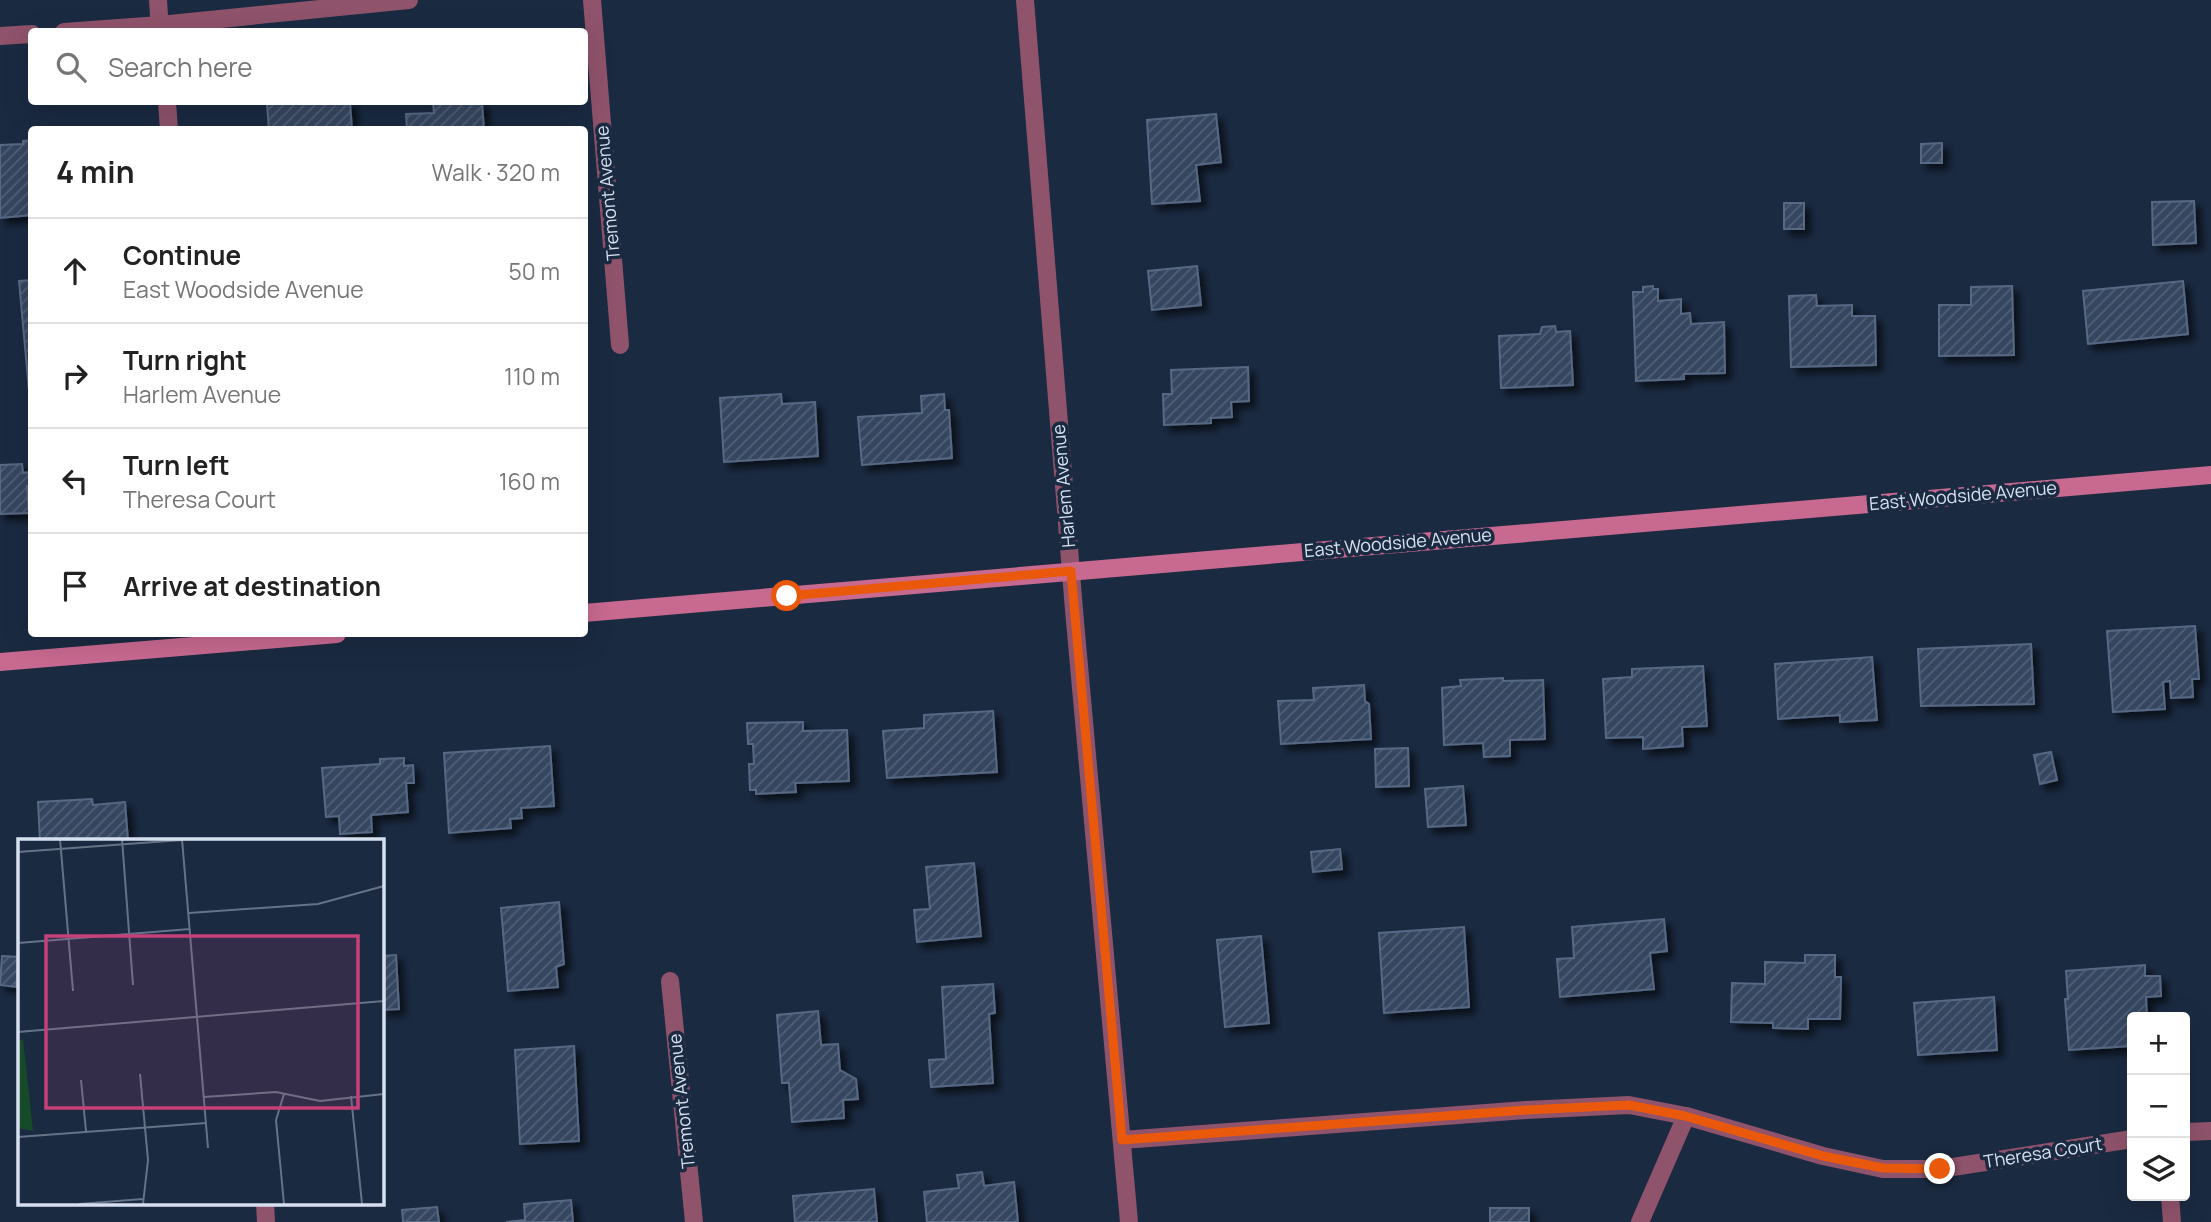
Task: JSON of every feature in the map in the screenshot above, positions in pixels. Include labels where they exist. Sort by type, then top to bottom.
[{"type":"main road","name":"East Woodside Avenue","points":[[588,612],[2211,475]]},
{"type":"main road","points":[[0,662],[301,637]]},
{"type":"street","points":[[158,0],[160,28],[409,0]]},
{"type":"street","name":"Tremont Avenue","points":[[592,0],[620,345]]},
{"type":"street","name":"Harlem Avenue","points":[[1025,0],[1071,571],[1129,1222]]},
{"type":"street","points":[[0,36],[28,34]]},
{"type":"street","points":[[167,105],[169,126]]},
{"type":"street","name":"Tremont Avenue","points":[[670,981],[694,1222]]},
{"type":"street","name":"Theresa Court","points":[[1122,1140],[1526,1110],[1629,1105],[1685,1116],[1823,1156],[1883,1168],[1940,1169],[2127,1140]]},
{"type":"street","points":[[1640,1222],[1685,1116]]},
{"type":"street","points":[[2190,1132],[2211,1131]]},
{"type":"street","points":[[2170,1201],[2172,1222]]},
{"type":"street","points":[[265,1204],[267,1222]]},
{"type":"building","points":[[267,105],[350,105],[352,126],[269,126]]},
{"type":"building","points":[[433,105],[482,105],[484,126],[407,126],[406,114],[434,113]]},
{"type":"building","points":[[1216,114],[1221,162],[1196,165],[1200,201],[1152,204],[1147,120]]},
{"type":"building","points":[[28,140],[28,215],[0,218],[0,145],[23,144],[23,141]]},
{"type":"building","points":[[1942,143],[1942,163],[1921,163],[1921,144]]},
{"type":"building","points":[[2194,201],[2196,243],[2153,245],[2152,202]]},
{"type":"building","points":[[1784,203],[1804,203],[1804,229],[1784,229]]},
{"type":"building","points":[[1197,266],[1201,305],[1152,310],[1148,271]]},
{"type":"building","points":[[28,280],[28,380],[19,281]]},
{"type":"building","points":[[2183,281],[2188,334],[2088,344],[2083,291]]},
{"type":"building","points":[[1653,286],[1653,289],[1658,289],[1658,301],[1681,299],[1681,314],[1690,313],[1691,324],[1724,322],[1725,373],[1684,374],[1684,379],[1636,381],[1633,292],[1643,292],[1643,287]]},
{"type":"building","points":[[2012,286],[2014,355],[1939,356],[1939,305],[1971,305],[1971,287]]},
{"type":"building","points":[[1816,295],[1817,306],[1852,305],[1852,316],[1875,316],[1876,365],[1791,367],[1789,296]]},
{"type":"building","points":[[1555,326],[1556,332],[1570,331],[1573,385],[1501,388],[1499,336],[1540,334],[1542,327]]},
{"type":"building","points":[[1248,367],[1249,401],[1231,402],[1232,417],[1211,418],[1211,423],[1164,425],[1163,394],[1172,394],[1171,370]]},
{"type":"building","points":[[781,394],[782,404],[815,402],[818,456],[724,462],[720,398]]},
{"type":"building","points":[[944,394],[945,410],[949,410],[952,458],[862,465],[858,417],[922,413],[921,396]]},
{"type":"building","points":[[22,464],[23,473],[28,472],[28,513],[0,514],[0,465]]},
{"type":"building","points":[[2195,626],[2199,679],[2192,679],[2193,697],[2171,698],[2170,681],[2163,682],[2165,709],[2113,712],[2107,631]]},
{"type":"building","points":[[2031,644],[2034,704],[1921,706],[1918,649]]},
{"type":"building","points":[[1872,657],[1877,720],[1840,722],[1840,715],[1778,719],[1775,664]]},
{"type":"building","points":[[1703,666],[1707,726],[1682,727],[1683,746],[1643,749],[1643,737],[1606,738],[1603,679],[1632,677],[1632,669]]},
{"type":"building","points":[[1503,678],[1503,681],[1543,680],[1545,739],[1510,740],[1510,756],[1484,757],[1483,743],[1444,745],[1442,688],[1461,686],[1460,680]]},
{"type":"building","points":[[1364,685],[1365,701],[1369,704],[1371,739],[1281,744],[1278,701],[1314,700],[1313,688]]},
{"type":"building","points":[[993,711],[997,772],[887,778],[883,731],[924,728],[924,715]]},
{"type":"building","points":[[803,722],[803,731],[847,730],[849,781],[795,783],[796,792],[756,794],[756,790],[750,790],[749,764],[754,764],[753,744],[748,744],[747,723]]},
{"type":"building","points":[[550,746],[554,806],[521,808],[522,818],[510,819],[511,828],[449,833],[444,753]]},
{"type":"building","points":[[1408,748],[1409,786],[1376,787],[1375,749]]},
{"type":"building","points":[[2051,752],[2057,780],[2040,784],[2034,755]]},
{"type":"building","points":[[404,758],[404,766],[413,765],[414,783],[406,783],[408,812],[371,815],[372,832],[340,834],[339,816],[326,817],[322,768],[380,764],[380,759]]},
{"type":"building","points":[[1463,786],[1466,825],[1428,827],[1425,789]]},
{"type":"building","points":[[92,799],[93,805],[125,802],[128,839],[40,839],[38,802]]},
{"type":"building","points":[[1340,849],[1342,869],[1313,872],[1311,852]]},
{"type":"building","points":[[974,863],[981,936],[917,942],[914,910],[930,909],[926,867]]},
{"type":"building","points":[[559,902],[564,964],[556,967],[558,987],[508,991],[501,908]]},
{"type":"building","points":[[1664,919],[1667,951],[1650,953],[1654,989],[1560,997],[1557,959],[1574,958],[1572,927]]},
{"type":"building","points":[[1464,927],[1469,1007],[1384,1013],[1379,933]]},
{"type":"building","points":[[1261,936],[1269,1023],[1225,1027],[1217,940]]},
{"type":"building","points":[[396,955],[399,1009],[383,1010],[383,956]]},
{"type":"building","points":[[1805,955],[1835,955],[1835,977],[1841,977],[1840,1019],[1808,1019],[1808,1029],[1773,1028],[1773,1023],[1731,1022],[1732,983],[1765,984],[1765,962],[1805,963]]},
{"type":"building","points":[[2,956],[18,957],[16,987],[0,985]]},
{"type":"building","points":[[2145,965],[2145,976],[2160,976],[2161,996],[2146,997],[2147,1012],[2127,1012],[2127,1046],[2069,1050],[2066,971]]},
{"type":"building","points":[[993,984],[995,1013],[989,1014],[993,1083],[931,1087],[929,1060],[946,1059],[942,987]]},
{"type":"building","points":[[1994,997],[1997,1050],[1918,1055],[1914,1003]]},
{"type":"building","points":[[818,1011],[821,1045],[838,1044],[840,1070],[856,1079],[858,1099],[843,1100],[844,1118],[792,1122],[789,1083],[782,1083],[777,1015]]},
{"type":"building","points":[[574,1046],[579,1141],[520,1144],[515,1050]]},
{"type":"building","points":[[982,1172],[984,1186],[1014,1182],[1018,1222],[927,1222],[924,1192],[959,1188],[957,1175]]},
{"type":"building","points":[[874,1189],[877,1222],[795,1222],[793,1196]]},
{"type":"building","points":[[571,1200],[573,1222],[506,1222],[525,1220],[524,1204]]},
{"type":"building","points":[[437,1207],[439,1222],[403,1222],[402,1210]]},
{"type":"building","points":[[1490,1208],[1529,1208],[1529,1222],[1490,1222]]},
{"type":"route","points":[[787,596],[1071,571],[1122,1140],[1526,1110],[1629,1105],[1685,1116],[1823,1156],[1883,1168],[1940,1169]]}]
